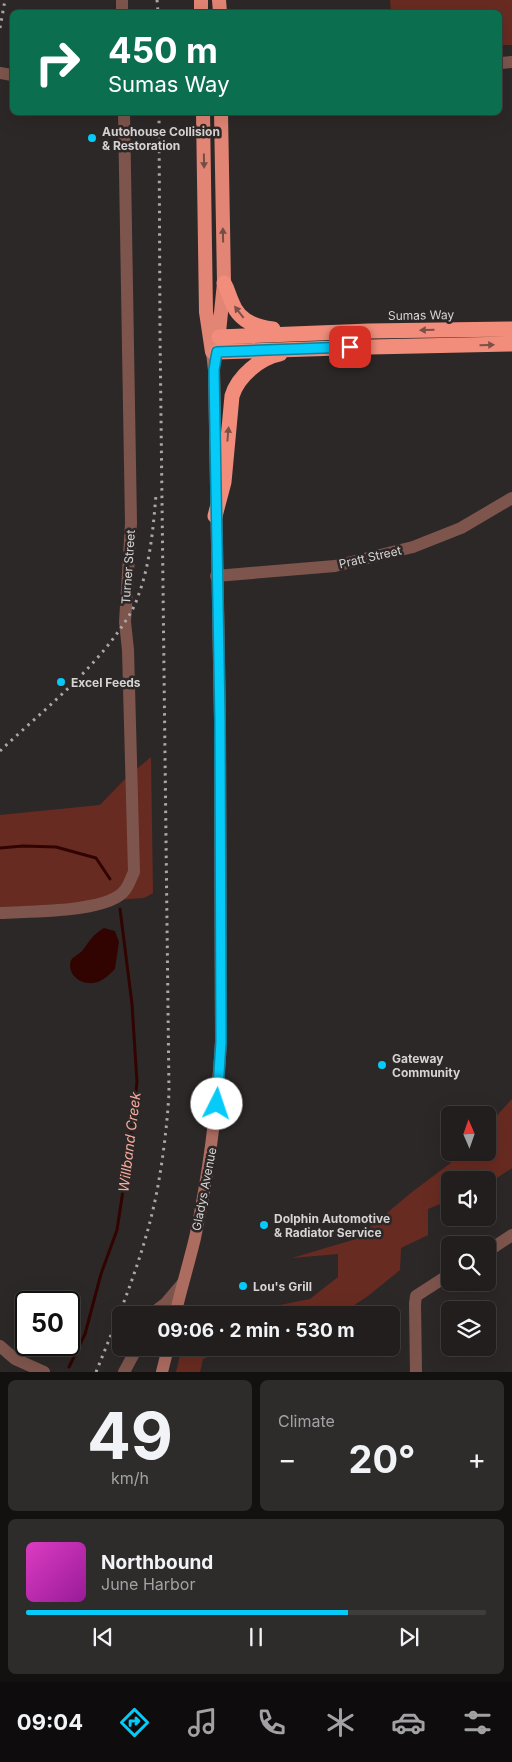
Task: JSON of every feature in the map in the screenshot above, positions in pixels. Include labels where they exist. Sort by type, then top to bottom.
[{"type":"highway","points":[[203,115],[206,312],[214,345]]},
{"type":"highway","points":[[214,345],[224,283],[221,115]]},
{"type":"highway","points":[[224,283],[237,311],[252,325],[271,329],[346,328],[369,331]]},
{"type":"highway","name":"Sumas Way","points":[[214,345],[369,331],[512,329]]},
{"type":"highway","points":[[214,345],[370,346],[512,344]]},
{"type":"highway","points":[[216,516],[224,482],[232,396],[234,388],[248,371],[266,359],[277,355],[370,346]]},
{"type":"main road","name":"Gladys Avenue","points":[[177,1306],[195,1238],[213,1140],[220,1061],[220,720],[216,576],[214,345]]},
{"type":"main road","points":[[162,1372],[166,1356]]},
{"type":"street","name":"Turner Street","points":[[0,913],[84,908],[109,901],[125,891],[134,872],[128,650],[125,622],[131,523],[124,115]]},
{"type":"street","name":"Pratt Street","points":[[216,576],[335,566],[413,547],[461,528],[512,498]]},
{"type":"street","points":[[496,1246],[512,1235]]},
{"type":"street","points":[[416,1372],[414,1304],[416,1296],[441,1280]]},
{"type":"street","points":[[162,1306],[183,1283]]},
{"type":"street","points":[[0,1346],[15,1359],[44,1372]]},
{"type":"street","points":[[124,1372],[132,1356]]},
{"type":"shaded area","points":[[390,0],[512,0],[512,45],[502,45],[502,10],[391,10]]},
{"type":"shaded area","points":[[151,757],[153,893],[144,898],[0,908],[0,815],[100,805],[126,778]]},
{"type":"shaded area","points":[[104,928],[115,931],[119,942],[115,969],[100,981],[85,983],[73,975],[70,965],[71,960],[82,951],[93,936]]},
{"type":"shaded area","points":[[512,1099],[512,1168],[496,1179],[496,1171],[441,1171],[441,1204],[428,1209],[428,1235],[401,1248],[400,1270],[353,1306],[275,1306],[310,1299],[338,1277],[338,1254],[292,1258],[356,1239],[412,1192],[453,1161],[496,1161],[496,1116]]},
{"type":"shaded area","points":[[180,1356],[210,1356],[203,1359],[200,1372],[176,1372]]},
{"type":"waterway","name":"Willband Creek","points":[[0,848],[23,846],[56,847],[96,858],[110,879]]},
{"type":"waterway","name":"Willband Creek","points":[[69,1367],[85,1334],[101,1274],[117,1230],[137,1082],[132,1004],[120,909]]},
{"type":"railway","points":[[0,28],[5,0]]},
{"type":"railway","points":[[157,0],[158,10]]},
{"type":"railway","points":[[96,1372],[131,1283],[146,1237],[163,1155],[169,1093],[159,115]]},
{"type":"railway","points":[[0,751],[92,664],[129,616],[141,586],[148,561],[156,495]]},
{"type":"place","name":"Autohouse Collision & Restoration","points":[[92,138]]},
{"type":"place","name":"Excel Feeds","points":[[61,682]]},
{"type":"place","name":"Gateway Community","points":[[382,1065]]},
{"type":"place","name":"Dolphin Automotive & Radiator Service","points":[[264,1225]]},
{"type":"place","name":"Lou's Grill","points":[[243,1286]]},
{"type":"route","points":[[217,1104],[221,1042],[220,720],[216,576],[214,370],[217,352],[350,347]]}]
